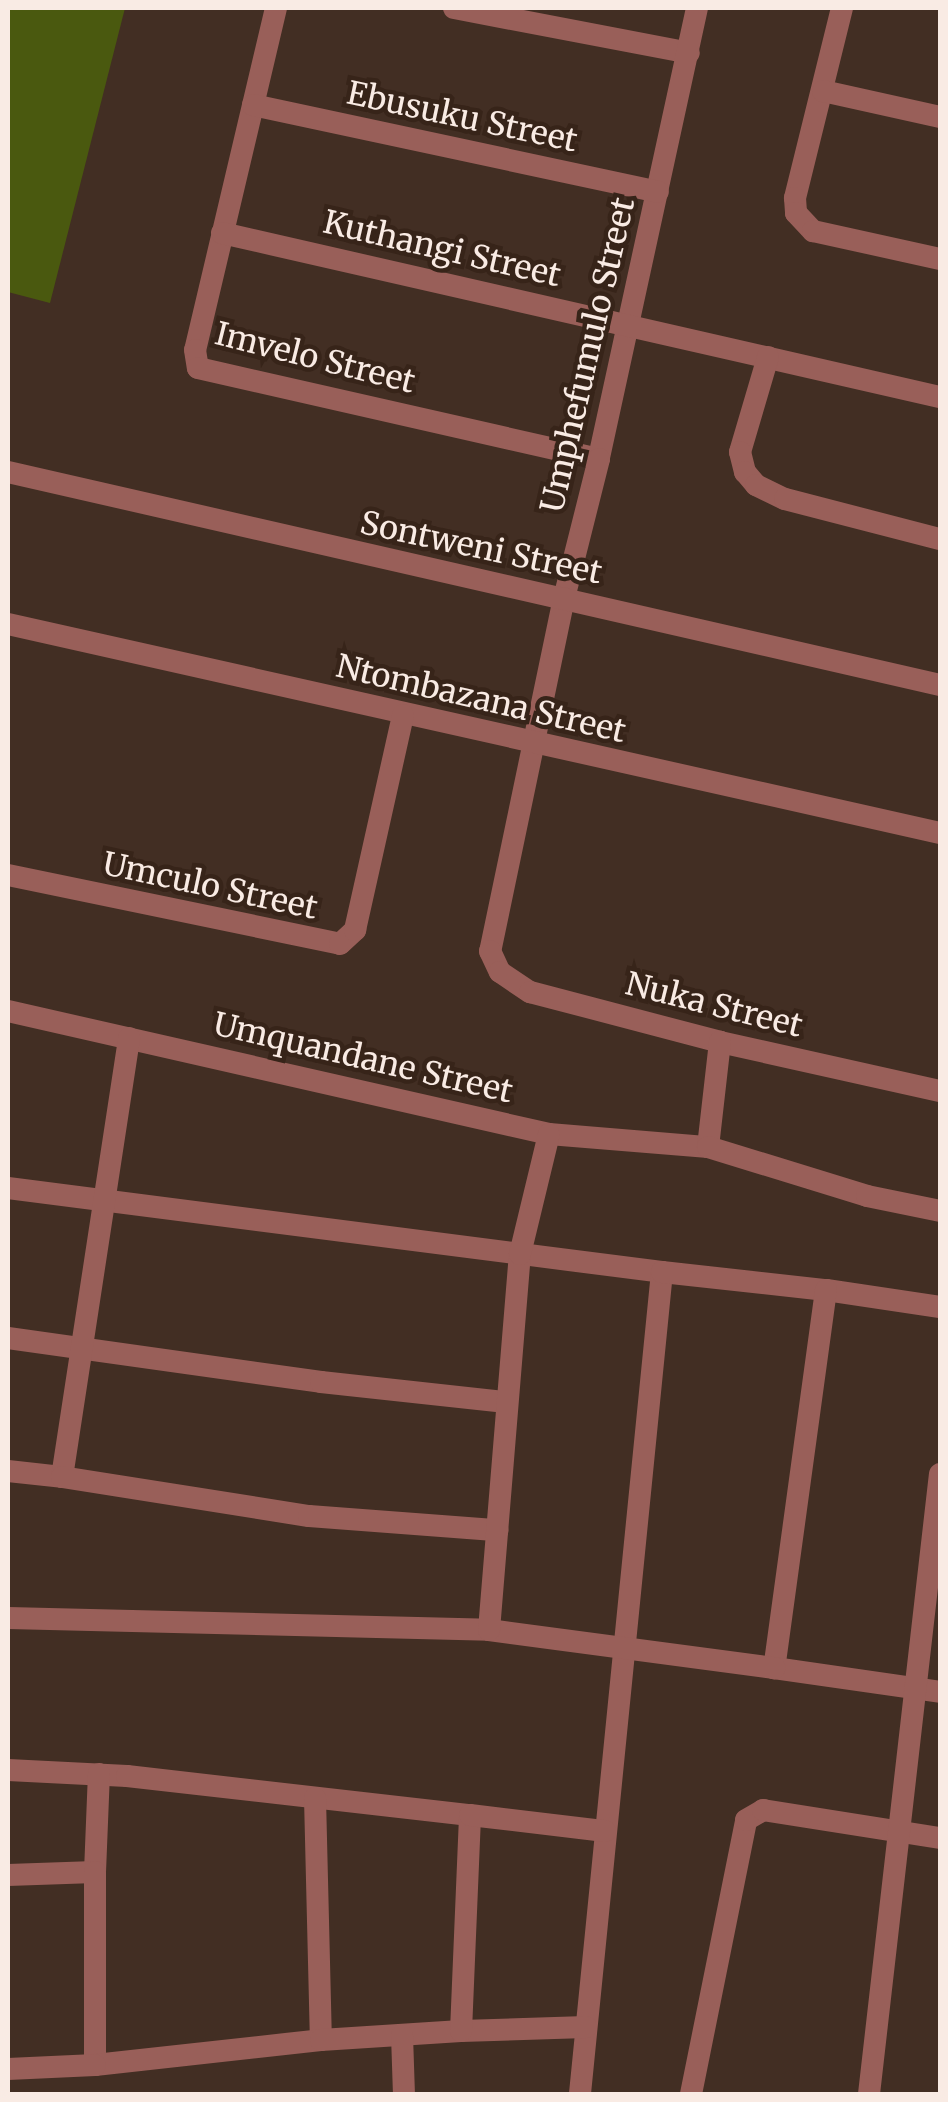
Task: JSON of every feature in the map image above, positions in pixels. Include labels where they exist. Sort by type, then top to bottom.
[{"type":"street","name":"Imvelo Street","points":[[276,8],[195,350],[198,368],[599,459]]},
{"type":"street","points":[[454,8],[552,18],[689,52]]},
{"type":"street","name":"Umphefumulo Street","points":[[490,951],[564,598],[599,459],[697,8]]},
{"type":"street","points":[[842,8],[795,198],[796,212],[812,230],[940,259]]},
{"type":"street","points":[[823,90],[940,117]]},
{"type":"street","name":"Ebusuku Street","points":[[253,105],[658,192]]},
{"type":"street","name":"Kuthangi Street","points":[[222,233],[940,397]]},
{"type":"street","points":[[768,356],[740,452],[746,472],[756,484],[784,499],[940,538]]},
{"type":"street","name":"Sontweni Street","points":[[8,472],[940,685]]},
{"type":"street","name":"Ntombazana Street","points":[[8,624],[940,833]]},
{"type":"street","name":"Umculo Street","points":[[8,876],[340,944],[354,930],[403,715]]},
{"type":"street","name":"Nuka Street","points":[[490,951],[500,972],[530,992],[720,1042],[940,1091]]},
{"type":"street","name":"Umquandane Street","points":[[8,1011],[549,1134],[708,1147],[867,1196],[940,1211]]},
{"type":"street","points":[[62,1476],[129,1038]]},
{"type":"street","points":[[708,1147],[720,1042]]},
{"type":"street","points":[[489,1630],[520,1254],[549,1134]]},
{"type":"street","points":[[8,1188],[940,1307]]},
{"type":"street","points":[[580,2094],[662,1272]]},
{"type":"street","points":[[774,1668],[826,1290]]},
{"type":"street","points":[[8,1338],[321,1382],[506,1402]]},
{"type":"street","points":[[8,1470],[309,1516],[497,1530]]},
{"type":"street","points":[[869,2094],[940,1474]]},
{"type":"street","points":[[8,1618],[489,1630],[626,1645],[940,1692]]},
{"type":"street","points":[[8,1770],[99,1774],[605,1831]]},
{"type":"street","points":[[95,2065],[99,1774]]},
{"type":"street","points":[[315,1798],[321,2040]]},
{"type":"street","points":[[691,2094],[746,1820],[763,1810],[940,1838]]},
{"type":"street","points":[[461,2031],[470,1815]]},
{"type":"street","points":[[8,1875],[96,1872]]},
{"type":"street","points":[[8,2069],[95,2065],[321,2040],[586,2028]]},
{"type":"street","points":[[402,2035],[404,2094]]},
{"type":"green space","points":[[8,8],[125,8],[50,303],[8,292]]}]
